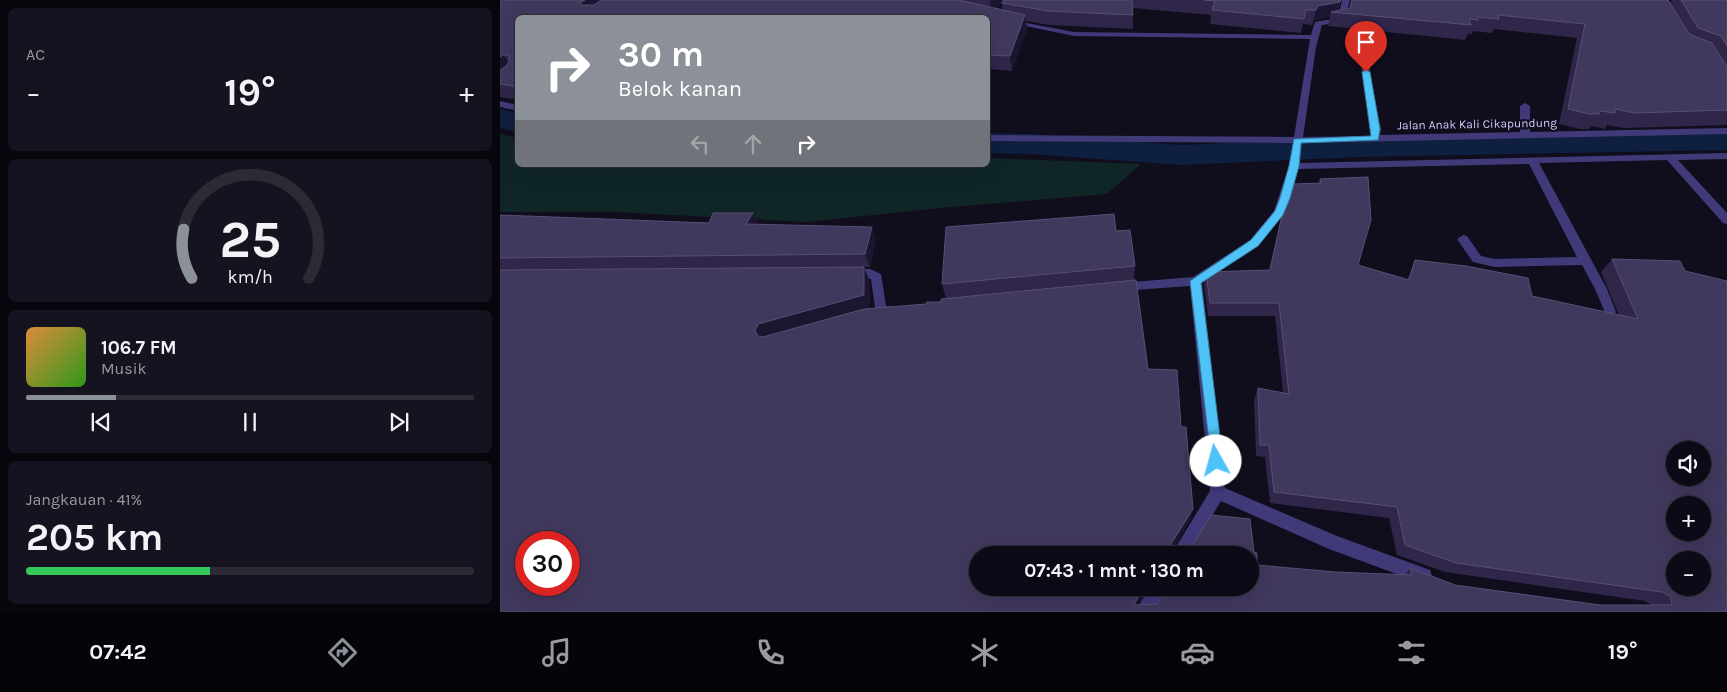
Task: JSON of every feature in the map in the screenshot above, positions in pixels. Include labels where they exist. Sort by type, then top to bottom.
[{"type":"street","points":[[1109,288],[1196,281],[1254,243],[1266,230],[1279,212],[1285,198],[1296,153],[1315,37],[1320,23],[1341,20],[1346,0]]},
{"type":"street","points":[[1003,20],[1074,34],[1315,37]]},
{"type":"street","points":[[1363,42],[1376,129],[1375,138]]},
{"type":"street","points":[[500,104],[515,107]]},
{"type":"street","points":[[1524,136],[1525,106]]},
{"type":"street","name":"Jalan Anak Kali Cikapundung","points":[[990,138],[1296,153],[1375,138],[1727,131]]},
{"type":"street","points":[[1296,153],[1533,161],[1727,156]]},
{"type":"street","points":[[1670,158],[1727,220]]},
{"type":"street","points":[[1533,161],[1601,289],[1610,312]]},
{"type":"street","points":[[1463,239],[1477,259],[1495,263],[1585,261]]},
{"type":"street","points":[[842,273],[870,273],[877,277],[880,312]]},
{"type":"street","points":[[1185,546],[1218,492],[1196,281]]},
{"type":"street","points":[[864,317],[880,312],[907,308]]},
{"type":"street","points":[[1218,492],[1335,543],[1436,580]]},
{"type":"street","points":[[1144,612],[1154,596]]},
{"type":"green space","points":[[500,134],[515,138],[515,167],[990,167],[990,158],[1141,164],[1107,194],[940,208],[807,222],[615,212],[500,212]]},
{"type":"building","points":[[500,0],[585,0],[581,2],[581,5],[594,5],[601,0],[959,0],[1025,15],[1010,56],[990,55],[990,15],[515,15],[515,86],[500,84],[500,70],[509,62],[509,55],[500,57]]},
{"type":"building","points":[[1004,0],[1132,0],[1133,15],[1048,11],[1002,3]]},
{"type":"building","points":[[1204,0],[1341,0],[1340,2],[1318,6],[1316,10],[1306,10],[1304,19],[1212,10],[1215,1]]},
{"type":"building","points":[[1352,0],[1668,0],[1689,34],[1712,43],[1727,67],[1727,110],[1634,113],[1615,109],[1615,113],[1600,111],[1599,114],[1589,114],[1568,109],[1585,24],[1498,15],[1499,19],[1477,17],[1478,20],[1469,19],[1471,25],[1331,12],[1350,8]]},
{"type":"building","points":[[1681,0],[1727,0],[1727,46],[1721,36],[1698,28]]},
{"type":"building","points":[[1368,177],[1371,220],[1358,265],[1409,280],[1415,260],[1466,266],[1528,278],[1532,296],[1638,319],[1612,259],[1680,261],[1685,271],[1727,281],[1727,612],[500,612],[500,270],[864,267],[864,295],[758,324],[755,331],[758,336],[763,337],[864,309],[926,304],[927,302],[941,302],[941,299],[1136,280],[1148,369],[1177,370],[1181,427],[1186,427],[1193,509],[1171,546],[969,546],[969,596],[1139,596],[1134,605],[1157,604],[1162,596],[1259,596],[1259,565],[1335,572],[1412,575],[1410,568],[1455,585],[1600,605],[1672,605],[1670,596],[1711,596],[1711,551],[1666,551],[1666,594],[1456,563],[1405,545],[1397,507],[1274,492],[1269,445],[1260,445],[1258,388],[1289,394],[1279,303],[1210,303],[1206,272],[1270,270],[1284,206],[1289,199],[1294,184],[1321,183],[1320,179]]},
{"type":"building","points":[[713,213],[753,213],[746,224],[872,227],[865,254],[500,258],[500,215],[709,223]]},
{"type":"building","points":[[1114,214],[1116,231],[1130,230],[1135,266],[942,284],[946,227]]},
{"type":"building","points":[[1211,515],[1250,519],[1253,546],[1192,546]]},
{"type":"waterway","points":[[500,118],[515,122]]},
{"type":"waterway","points":[[990,143],[1031,144],[1181,155],[1360,147],[1727,140]]},
{"type":"route","points":[[1216,461],[1196,281],[1254,243],[1279,212],[1294,166],[1297,140],[1375,138],[1376,129],[1366,72]]}]
